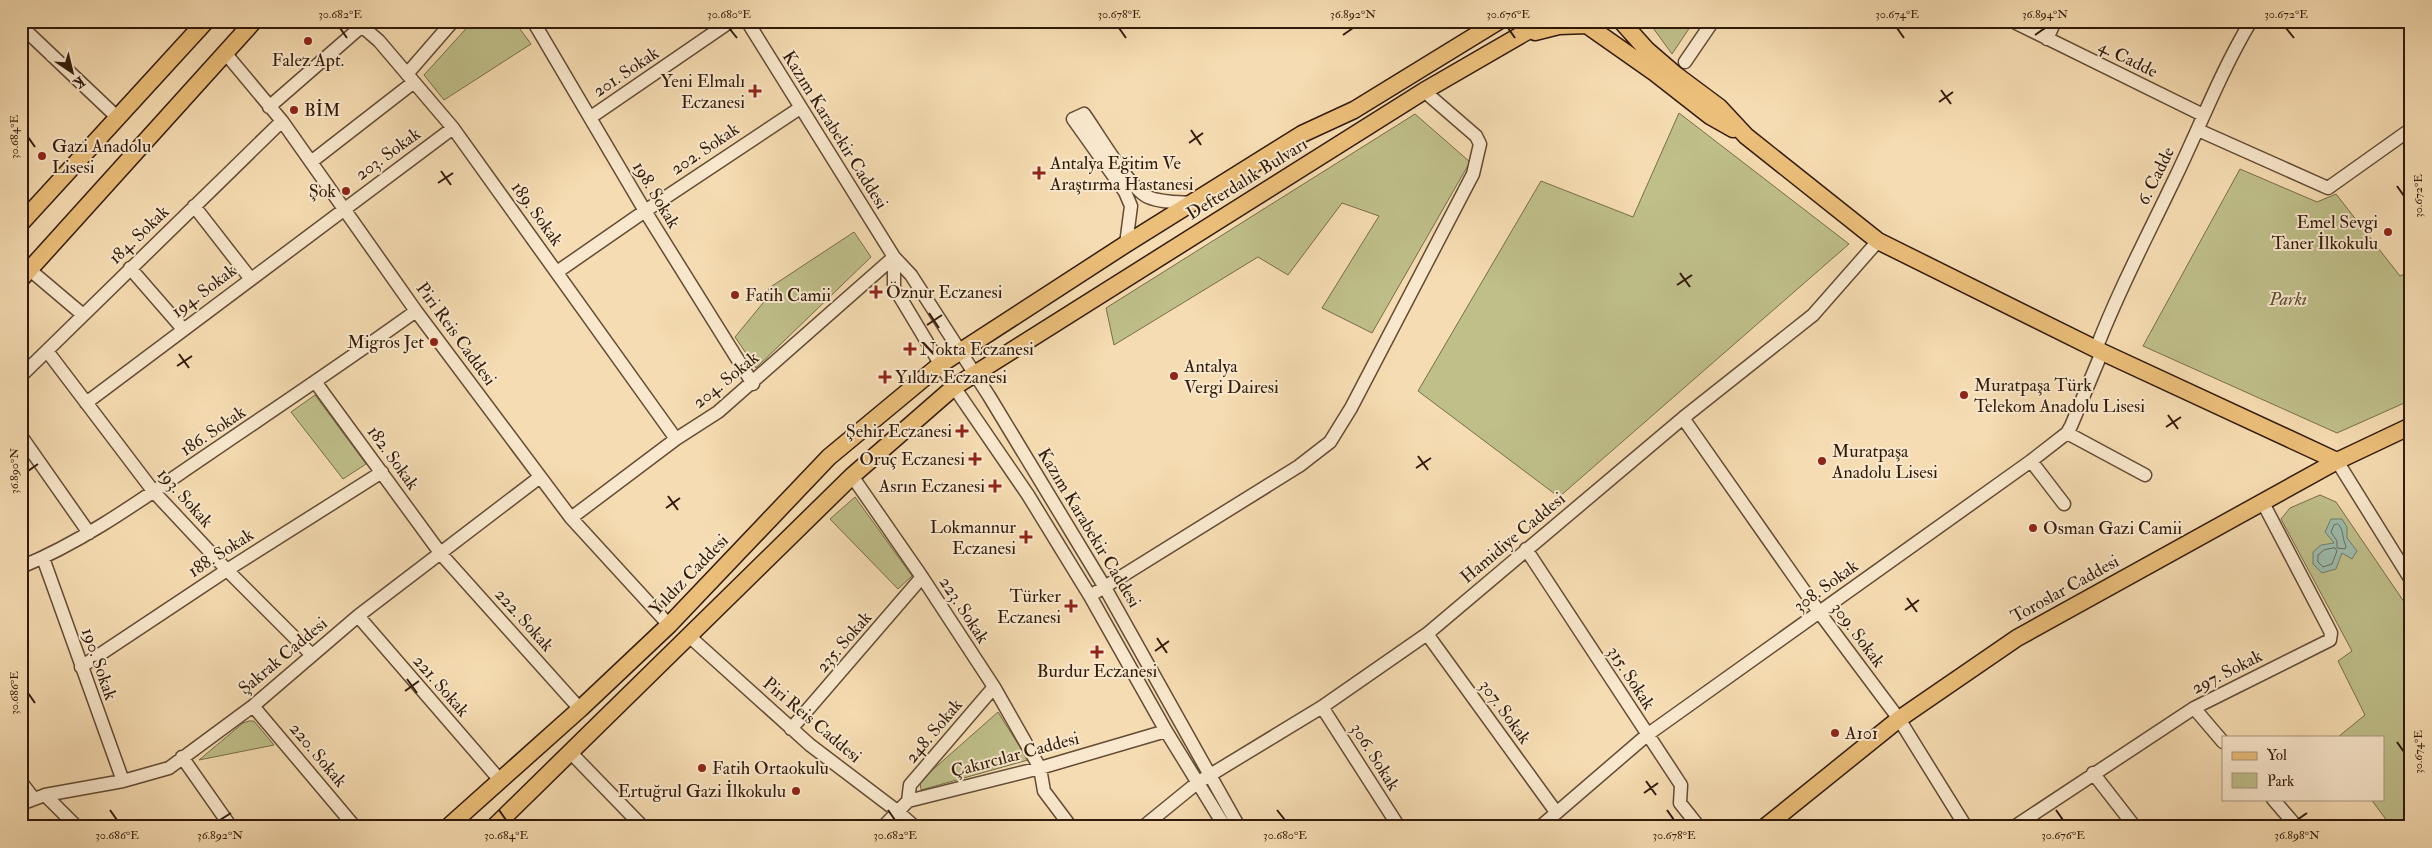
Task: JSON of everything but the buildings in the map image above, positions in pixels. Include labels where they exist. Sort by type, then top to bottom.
[{"type":"main road","points":[[21,223],[206,21]]},
{"type":"main road","points":[[26,274],[254,21]]},
{"type":"main road","name":"Defterdalık Bulvarı","points":[[973,374],[1424,91],[1545,21]]},
{"type":"main road","points":[[1621,21],[1676,75],[1719,107],[1746,136],[1878,241],[2099,350],[2337,462]]},
{"type":"main road","points":[[1629,21],[1637,38]]},
{"type":"main road","name":"Defterdalık Bulvarı","points":[[960,354],[1126,244],[1302,134],[1354,110],[1494,23]]},
{"type":"main road","points":[[1514,40],[1540,30],[1584,23],[1655,73],[1710,116],[1746,136]]},
{"type":"main road","name":"Yıldız Caddesi","points":[[448,827],[499,779],[580,709],[669,625],[829,457],[941,364],[960,354]]},
{"type":"main road","points":[[497,826],[852,476],[954,388],[973,374]]},
{"type":"main road","name":"Toroslar Caddesi","points":[[1765,827],[1899,720],[2017,638],[2337,462],[2411,426]]},
{"type":"street","points":[[311,162],[410,78],[453,21]]},
{"type":"street","name":"198. Sokak","points":[[533,21],[645,211],[753,384]]},
{"type":"street","name":"201. Sokak","points":[[591,117],[731,21]]},
{"type":"street","name":"Kazım Karabekir Caddesi","points":[[747,21],[894,257],[911,275],[994,405],[1104,586],[1239,827]]},
{"type":"street","points":[[1685,62],[1713,21]]},
{"type":"street","name":"4. Cadde","points":[[2012,21],[2203,115]]},
{"type":"street","points":[[2047,39],[2055,21]]},
{"type":"street","name":"6. Cadde","points":[[2099,350],[2112,307],[2198,130],[2203,115],[2234,50],[2251,21]]},
{"type":"street","points":[[269,107],[359,24]]},
{"type":"street","name":"189. Sokak","points":[[359,24],[379,41],[453,128],[676,440]]},
{"type":"street","points":[[21,26],[118,118]]},
{"type":"street","name":"Piri Reis Caddesi","points":[[226,54],[282,121],[416,311],[570,518],[669,625]]},
{"type":"street","points":[[1090,596],[1299,466],[1330,442],[1351,408],[1473,174],[1480,144],[1476,136],[1424,91]]},
{"type":"street","name":"202. Sokak","points":[[557,272],[800,108]]},
{"type":"street","points":[[1126,244],[1131,206],[1125,192],[1073,119],[1084,114],[1135,186],[1147,196],[1163,201],[1194,203]]},
{"type":"street","name":"184. Sokak","points":[[21,376],[82,314],[282,121]]},
{"type":"street","name":"203. Sokak","points":[[343,208],[453,128]]},
{"type":"street","points":[[2198,130],[2328,188],[2411,129]]},
{"type":"street","points":[[194,206],[250,278]]},
{"type":"street","name":"194. Sokak","points":[[86,403],[343,208]]},
{"type":"street","name":"Hamidiye Caddesi","points":[[1142,827],[1211,774],[1322,707],[1427,634],[1683,418],[1813,315],[1878,241]]},
{"type":"street","name":"Kazım Karabekir Caddesi","points":[[894,257],[894,287],[954,388],[1028,495],[1090,596],[1166,731],[1225,827]]},
{"type":"street","name":"204. Sokak","points":[[570,518],[676,440],[718,412],[753,384],[894,257]]},
{"type":"street","points":[[130,268],[183,329]]},
{"type":"street","points":[[26,274],[82,314]]},
{"type":"street","name":"186. Sokak","points":[[21,567],[44,558],[89,533],[154,492],[316,383],[416,311]]},
{"type":"street","name":"308. Sokak","points":[[1540,827],[1647,735],[2031,461],[2066,433],[2099,350]]},
{"type":"street","name":"193. Sokak","points":[[47,351],[154,492],[227,570],[312,655]]},
{"type":"street","name":"182. Sokak","points":[[316,383],[441,554]]},
{"type":"street","name":"309. Sokak","points":[[1683,418],[1819,612],[1899,720],[1966,827]]},
{"type":"street","points":[[2066,433],[2145,476]]},
{"type":"street","points":[[21,436],[89,533]]},
{"type":"street","points":[[2031,461],[2064,504]]},
{"type":"street","points":[[2337,462],[2411,580]]},
{"type":"street","name":"188. Sokak","points":[[81,667],[227,570],[382,472]]},
{"type":"street","name":"223. Sokak","points":[[852,476],[922,577],[994,687],[1040,768],[1044,790],[1071,827]]},
{"type":"street","name":"Şakrak Caddesi","points":[[21,804],[39,797],[123,781],[169,768],[253,706],[358,616],[540,477]]},
{"type":"street","name":"297. Sokak","points":[[2014,827],[2194,708],[2330,640],[2331,633],[2263,503]]},
{"type":"street","name":"315. Sokak","points":[[1526,549],[1681,785],[1680,803],[1699,827]]},
{"type":"street","name":"222. Sokak","points":[[441,554],[580,709]]},
{"type":"street","name":"190. Sokak","points":[[44,558],[81,667],[123,781]]},
{"type":"street","name":"235. Sokak","points":[[791,729],[922,577]]},
{"type":"street","name":"221. Sokak","points":[[358,616],[499,779]]},
{"type":"street","name":"307. Sokak","points":[[1427,634],[1556,812]]},
{"type":"street","name":"Piri Reis Caddesi","points":[[690,637],[810,745],[916,827]]},
{"type":"street","name":"248. Sokak","points":[[908,801],[910,785],[994,687]]},
{"type":"street","name":"220. Sokak","points":[[253,706],[355,827]]},
{"type":"street","name":"306. Sokak","points":[[1322,707],[1399,827]]},
{"type":"street","points":[[2194,708],[2222,741]]},
{"type":"street","name":"Çakırcılar Caddesi","points":[[883,827],[908,801],[1040,768],[1166,731]]},
{"type":"street","points":[[571,753],[643,827]]},
{"type":"street","points":[[182,757],[231,827]]},
{"type":"street","points":[[2093,773],[2135,827]]},
{"type":"street","points":[[21,782],[77,827]]},
{"type":"street","points":[[2274,800],[2297,827]]},
{"type":"green space","points":[[473,21],[514,21],[531,44],[444,100],[424,75]]},
{"type":"green space","points":[[1648,21],[1694,21],[1672,54]]},
{"type":"green space","points":[[1679,113],[1849,244],[1559,497],[1418,391],[1541,181],[1633,217]]},
{"type":"green space","points":[[1415,114],[1470,162],[1372,333],[1322,308],[1379,216],[1342,203],[1288,275],[1258,257],[1114,345],[1106,308]]},
{"type":"green space","name":"Parkı","points":[[2240,169],[2317,202],[2336,194],[2400,276],[2411,271],[2411,400],[2337,433],[2143,346]]},
{"type":"green space","points":[[854,232],[871,257],[756,368],[735,337],[763,303],[769,288]]},
{"type":"green space","points":[[315,395],[366,464],[343,479],[291,412]]},
{"type":"green space","points":[[2320,495],[2336,502],[2411,612],[2411,827],[2388,827],[2387,821],[2372,800],[2384,800],[2384,736],[2339,736],[2365,715],[2338,661],[2352,651],[2281,519],[2290,508]]},
{"type":"green space","points":[[855,497],[912,576],[898,589],[830,519]]},
{"type":"green space","points":[[998,712],[1028,760],[921,790],[920,781]]},
{"type":"green space","points":[[254,721],[274,745],[199,760],[243,723]]},
{"type":"water","points":[[2331,519],[2342,519],[2347,527],[2347,538],[2357,551],[2352,559],[2342,553],[2336,569],[2322,573],[2313,564],[2313,552],[2321,545],[2334,543],[2325,532]]},
{"type":"place","name":"Falez Apt.","points":[[308,41]]},
{"type":"place","name":"Yeni Elmalı Eczanesi","points":[[755,91]]},
{"type":"place","name":"BİM","points":[[294,110]]},
{"type":"place","name":"Gazi Anadolu Lisesi","points":[[42,156]]},
{"type":"place","name":"Antalya Eğitim Ve Araştırma Hastanesi","points":[[1039,173]]},
{"type":"place","name":"Şok","points":[[346,191]]},
{"type":"place","name":"Emel Sevgi Taner İlkokulu","points":[[2388,232]]},
{"type":"place","name":"Öznur Eczanesi","points":[[876,292]]},
{"type":"place","name":"Fatih Camii","points":[[735,295]]},
{"type":"place","name":"Migros Jet","points":[[434,342]]},
{"type":"place","name":"Nokta Eczanesi","points":[[910,349]]},
{"type":"place","name":"Antalya Vergi Dairesi","points":[[1174,376]]},
{"type":"place","name":"Yıldız Eczanesi","points":[[885,377]]},
{"type":"place","name":"Muratpaşa Türk Telekom Anadolu Lisesi","points":[[1964,395]]},
{"type":"place","name":"Şehir Eczanesi","points":[[962,431]]},
{"type":"place","name":"Oruç Eczanesi","points":[[975,459]]},
{"type":"place","name":"Muratpaşa Anadolu Lisesi","points":[[1822,461]]},
{"type":"place","name":"Asrın Eczanesi","points":[[995,486]]},
{"type":"place","name":"Osman Gazi Camii","points":[[2033,528]]},
{"type":"place","name":"Lokmannur Eczanesi","points":[[1026,537]]},
{"type":"place","name":"Türker Eczanesi","points":[[1071,606]]},
{"type":"place","name":"Burdur Eczanesi","points":[[1097,652]]},
{"type":"place","name":"A101","points":[[1835,733]]},
{"type":"place","name":"Fatih Ortaokulu","points":[[702,768]]},
{"type":"place","name":"Ertuğrul Gazi İlkokulu","points":[[796,791]]}]
